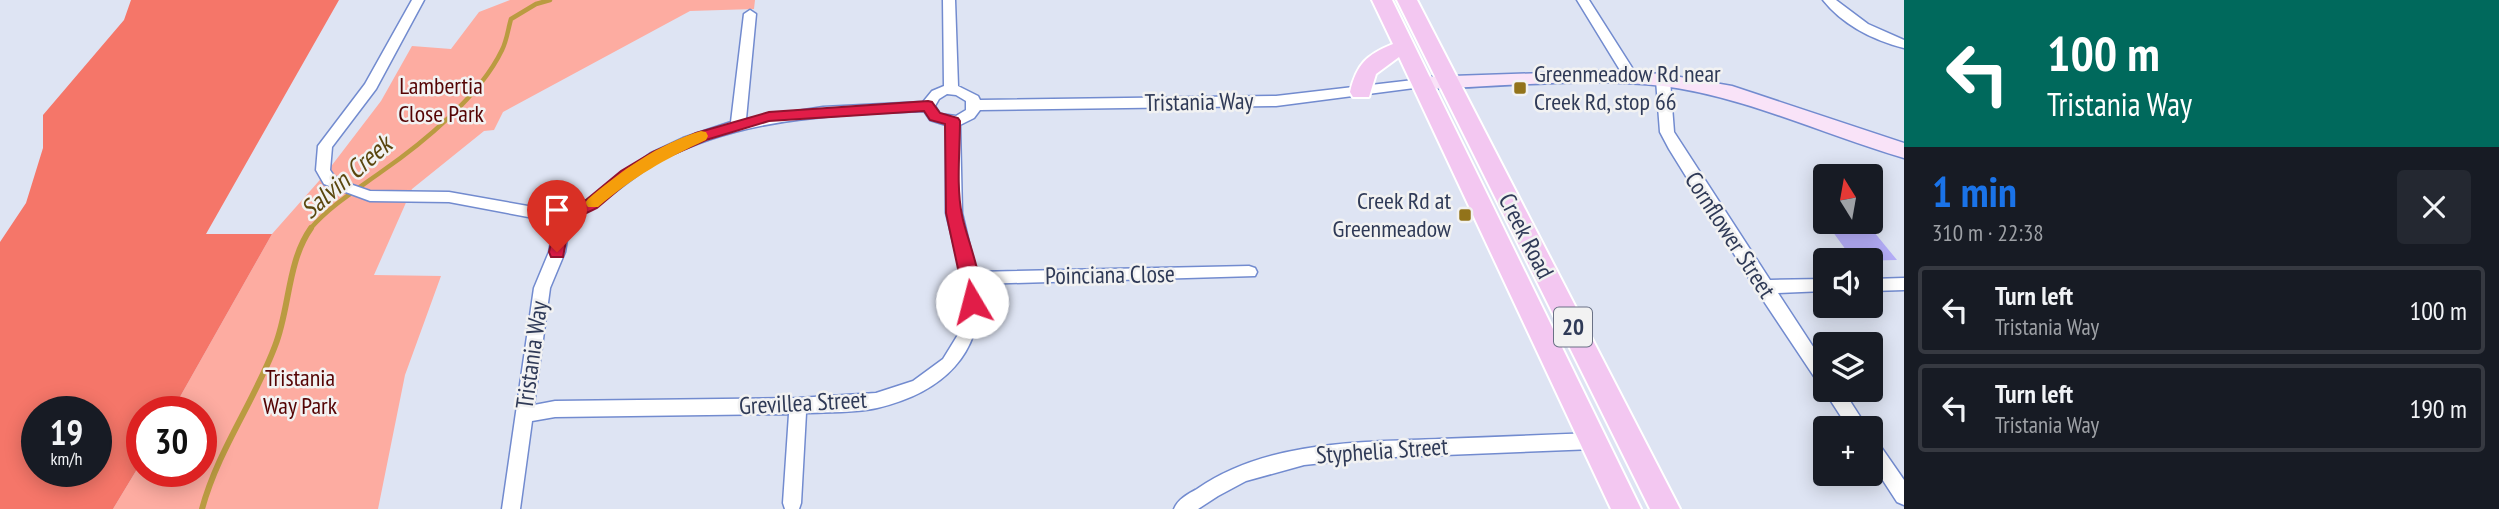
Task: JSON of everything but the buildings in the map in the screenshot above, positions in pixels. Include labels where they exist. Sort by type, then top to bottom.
[{"type":"main road","name":"Creek Road","points":[[1382,0],[1405,47],[1435,82],[1665,509]]},
{"type":"main road","name":"Creek Road","points":[[1407,0],[1435,82],[1626,509]]},
{"type":"main road","points":[[1361,92],[1366,71],[1389,53],[1405,47]]},
{"type":"street","points":[[418,0],[371,86],[326,146],[323,170],[330,180],[342,187],[370,195],[449,197],[563,218],[592,204],[626,175],[658,156],[701,136],[738,124],[806,113],[928,106]]},
{"type":"street","points":[[949,0],[951,89]]},
{"type":"street","points":[[1583,0],[1631,77]]},
{"type":"street","points":[[1829,0],[1842,14],[1862,28],[1904,44]]},
{"type":"street","points":[[738,124],[750,14]]},
{"type":"street","points":[[1435,82],[1631,77],[1663,80],[1732,93],[1904,151]]},
{"type":"street","name":"Cornflower Street","points":[[1663,80],[1667,132],[1676,149],[1813,361]]},
{"type":"street","name":"Tristania Way","points":[[975,105],[1276,101],[1435,82]]},
{"type":"street","points":[[951,89],[968,94],[975,105],[969,116],[953,121],[935,117],[928,106],[934,94],[951,89]]},
{"type":"street","name":"Grevillea Street","points":[[524,415],[555,409],[798,406],[876,401],[919,386],[949,365],[967,334],[972,302],[970,278],[954,213],[953,121]]},
{"type":"street","name":"Tristania Way","points":[[511,509],[542,288],[557,252],[563,218]]},
{"type":"street","name":"Poinciana Close","points":[[970,278],[1249,272]]},
{"type":"street","points":[[1883,285],[1904,284]]},
{"type":"street","points":[[1763,287],[1813,285]]},
{"type":"street","points":[[792,503],[798,406]]},
{"type":"street","name":"Styphelia Street","points":[[1182,509],[1202,493],[1237,474],[1294,458],[1344,450],[1594,441]]},
{"type":"street","points":[[1883,459],[1897,474],[1904,496]]},
{"type":"green space","name":"Tristania Way Park","points":[[510,0],[755,0],[754,9],[690,11],[503,112],[494,130],[484,131],[412,189],[374,275],[441,276],[405,375],[378,509],[113,509],[126,487],[217,487],[217,396],[180,396],[272,234],[326,173],[381,101],[412,46],[451,49],[479,12]]},
{"type":"shaded area","points":[[131,0],[339,0],[206,234],[272,234],[180,396],[126,396],[126,487],[113,509],[0,509],[0,242],[26,203],[43,148],[43,115],[124,20]]},
{"type":"waterway","points":[[311,228],[335,206],[415,147],[449,117],[492,67],[504,46],[511,19],[536,4],[550,0]]},
{"type":"waterway","name":"Salvin Creek","points":[[202,509],[217,467],[275,346],[297,255],[311,228]]},
{"type":"slow traffic","points":[[593,203],[626,175],[701,136]]},
{"type":"place","name":"Greenmeadow Rd near Creek Rd, stop 66","points":[[1520,88]]},
{"type":"place","name":"Creek Rd at Greenmeadow","points":[[1465,215]]},
{"type":"route","points":[[557,252],[563,218],[592,204],[626,175],[701,136],[769,117],[928,106],[935,117],[953,121],[954,213],[970,278],[972,302]]},
{"type":"park label","name":"Lambertia Close Park","points":[[441,100]]}]
